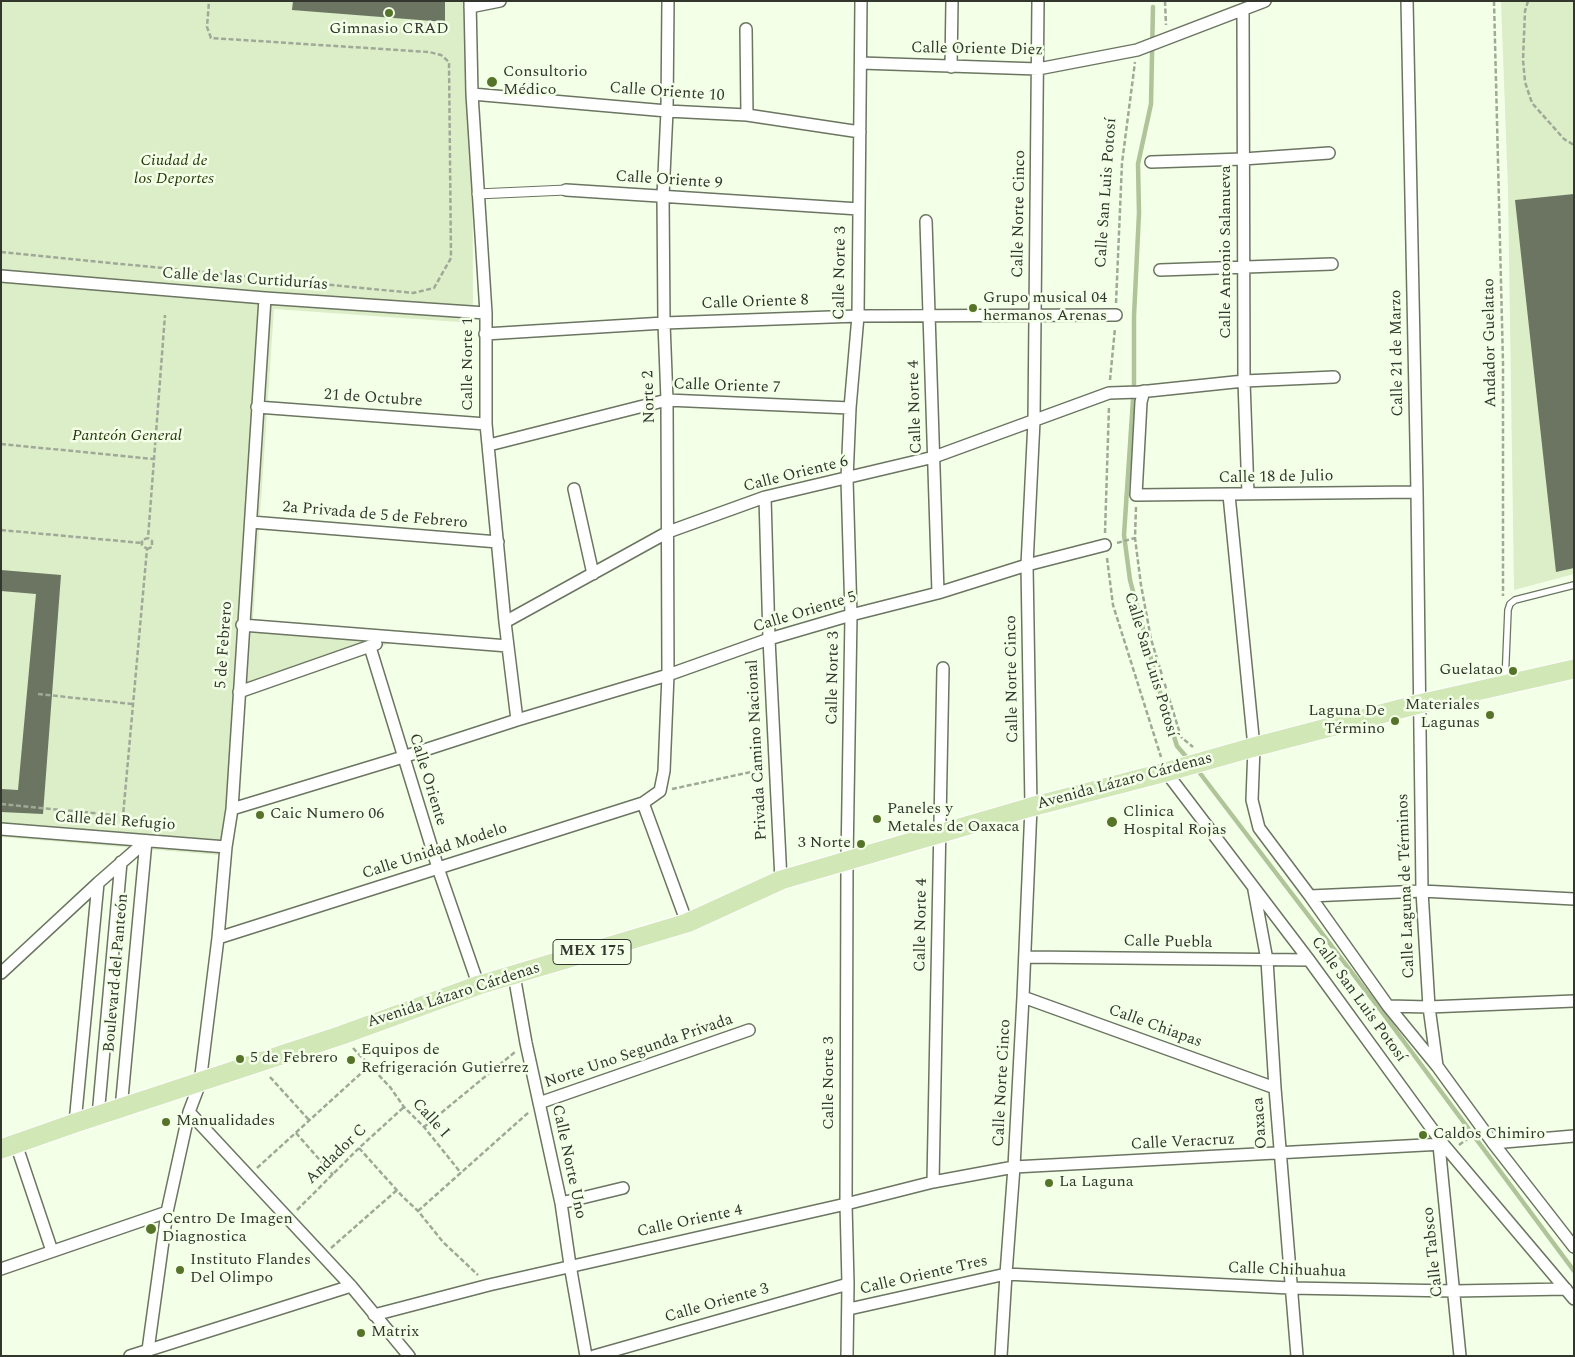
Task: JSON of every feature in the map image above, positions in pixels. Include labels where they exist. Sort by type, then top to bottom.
[{"type":"main road","name":"Avenida Lázaro Cárdenas","points":[[9,1147],[75,1123],[258,1063],[479,985],[688,923],[781,880],[1031,807],[1254,747],[1418,704],[1574,669]]},
{"type":"street","points":[[470,4],[500,1]]},
{"type":"street","name":"Norte 2","points":[[660,791],[664,771],[668,676],[667,400],[663,196],[667,110],[668,1]]},
{"type":"street","name":"Calle Norte 3","points":[[847,1356],[849,1309],[846,1204],[847,862],[851,615],[847,479],[850,408],[858,316],[861,1]]},
{"type":"street","points":[[951,67],[952,1]]},
{"type":"street","name":"Calle Norte Cinco","points":[[1001,1356],[1024,997],[1031,807],[1027,565],[1034,421],[1038,1]]},
{"type":"street","name":"Calle Oriente Diez","points":[[861,63],[1038,69],[1151,46],[1265,1]]},
{"type":"street","name":"Calle 21 de Marzo","points":[[1407,1],[1417,492],[1418,704]]},
{"type":"street","name":"Calle Norte 1","points":[[470,4],[477,194],[486,312],[486,424],[505,622],[517,720]]},
{"type":"street","name":"Calle Antonio Salanueva","points":[[1243,11],[1244,381],[1248,494]]},
{"type":"street","points":[[746,30],[747,115]]},
{"type":"street","name":"Calle Oriente 10","points":[[472,94],[747,115],[860,132]]},
{"type":"street","points":[[1150,162],[1243,159],[1329,153]]},
{"type":"street","name":"Calle Oriente 9","points":[[477,194],[566,190],[859,209]]},
{"type":"street","name":"Calle Norte 4","points":[[926,221],[938,593]]},
{"type":"street","points":[[1160,270],[1332,264]]},
{"type":"street","name":"Calle de las Curtidurías","points":[[1,276],[264,298],[486,312]]},
{"type":"street","name":"5 de Febrero","points":[[148,1350],[167,1212],[190,1112],[200,1082],[218,938],[226,847],[232,808],[264,298]]},
{"type":"street","name":"Calle Oriente 8","points":[[485,334],[664,323],[858,316],[1116,315]]},
{"type":"street","points":[[1114,393],[1244,381],[1334,377]]},
{"type":"street","points":[[1136,495],[1142,391]]},
{"type":"street","name":"Calle Oriente 6","points":[[505,622],[668,532],[765,498],[934,457],[1114,393]]},
{"type":"street","name":"Calle Oriente 7","points":[[489,445],[667,400],[850,408]]},
{"type":"street","name":"21 de Octubre","points":[[257,407],[486,424]]},
{"type":"street","points":[[574,489],[593,574]]},
{"type":"street","name":"Calle 18 de Julio","points":[[1136,495],[1417,492]]},
{"type":"street","points":[[1229,495],[1254,747]]},
{"type":"street","name":"Privada Camino Nacional","points":[[765,498],[769,639],[781,880]]},
{"type":"street","name":"2a Privada de 5 de Febrero","points":[[251,522],[498,542]]},
{"type":"street","name":"Calle Oriente 5","points":[[232,808],[403,757],[517,720],[668,676],[769,639],[851,615],[938,593],[1027,565],[1105,545]]},
{"type":"street","points":[[242,625],[508,646]]},
{"type":"street","points":[[238,692],[370,647],[392,637]]},
{"type":"street","name":"Calle Oriente","points":[[370,647],[438,868],[476,978]]},
{"type":"street","name":"Calle Norte 4","points":[[933,1182],[943,668]]},
{"type":"street","name":"Calle Laguna de Términos","points":[[1418,704],[1422,891],[1428,1007],[1438,1066]]},
{"type":"street","name":"Calle San Luis Potosí","points":[[1254,747],[1252,800],[1259,828],[1388,1006],[1438,1066],[1493,1143],[1574,1247]]},
{"type":"street","name":"Calle San Luis Potosí","points":[[1166,772],[1309,960],[1441,1144],[1574,1299]]},
{"type":"street","name":"Calle Unidad Modelo","points":[[218,938],[644,803],[660,791]]},
{"type":"street","points":[[644,803],[688,923]]},
{"type":"street","name":"Calle del Refugio","points":[[1,830],[226,847]]},
{"type":"street","points":[[1,973],[146,841]]},
{"type":"street","name":"Boulevard del Panteón","points":[[121,1109],[146,841]]},
{"type":"street","name":"Boulevard del Panteón","points":[[98,1116],[121,862]]},
{"type":"street","points":[[75,1123],[98,883]]},
{"type":"street","name":"Oaxaca","points":[[1254,888],[1267,960],[1274,1088],[1297,1356]]},
{"type":"street","points":[[1310,896],[1422,891],[1574,899]]},
{"type":"street","name":"Calle Puebla","points":[[1026,957],[1309,960]]},
{"type":"street","name":"Calle Norte Uno","points":[[514,975],[526,1043],[562,1203],[570,1265],[586,1356]]},
{"type":"street","name":"Calle Chiapas","points":[[1024,997],[1274,1088]]},
{"type":"street","points":[[1388,1006],[1428,1007],[1574,1001]]},
{"type":"street","name":"Norte Uno Segunda Privada","points":[[540,1104],[748,1030]]},
{"type":"street","points":[[190,1112],[351,1286],[410,1356]]},
{"type":"street","points":[[1493,1143],[1574,1136]]},
{"type":"street","name":"Calle Veracruz","points":[[1014,1167],[1441,1144]]},
{"type":"street","name":"Calle Tabsco","points":[[1441,1144],[1460,1356]]},
{"type":"street","points":[[9,1147],[52,1251]]},
{"type":"street","name":"Calle Oriente 4","points":[[374,1315],[488,1284],[570,1265],[846,1204],[933,1182],[1014,1167]]},
{"type":"street","points":[[562,1203],[623,1188]]},
{"type":"street","points":[[1,1269],[167,1212]]},
{"type":"street","name":"Calle Chihuahua","points":[[1006,1274],[1290,1288],[1454,1291],[1566,1289]]},
{"type":"street","name":"Calle Oriente Tres","points":[[849,1309],[1006,1274]]},
{"type":"street","name":"Calle Oriente 3","points":[[594,1356],[848,1284]]},
{"type":"street","points":[[130,1356],[351,1286]]},
{"type":"lane","points":[[1505,685],[1508,610],[1510,604],[1515,600],[1574,585]]},
{"type":"path","points":[[1,252],[306,284],[413,293],[434,288],[451,258],[449,62],[441,55],[429,52],[211,38],[207,27],[209,1]]},
{"type":"path","points":[[1164,40],[1166,1]]},
{"type":"path","name":"Andador Guelatao","points":[[1494,1],[1503,363],[1503,597]]},
{"type":"path","points":[[1528,1],[1525,11],[1523,60],[1525,82],[1532,103],[1564,139],[1574,145]]},
{"type":"path","name":"Calle San Luis Potosí","points":[[1137,50],[1122,163],[1114,393],[1105,545],[1113,606],[1166,772]]},
{"type":"path","points":[[147,549],[152,547],[152,541],[148,538],[165,315]]},
{"type":"path","points":[[1,444],[154,459]]},
{"type":"path","name":"Calle San Luis Potosí","points":[[1136,495],[1135,538],[1151,639],[1181,737],[1198,763]]},
{"type":"path","points":[[1,530],[142,543],[147,549]]},
{"type":"path","points":[[142,543],[142,540],[148,538]]},
{"type":"path","points":[[1105,545],[1135,538]]},
{"type":"path","points":[[121,839],[147,549]]},
{"type":"path","points":[[38,694],[133,704]]},
{"type":"path","points":[[660,791],[751,772]]},
{"type":"path","points":[[1,804],[123,816]]},
{"type":"path","name":"Calle I","points":[[342,1034],[390,1087],[404,1107],[424,1127],[462,1173]]},
{"type":"path","points":[[424,1127],[526,1043]]},
{"type":"path","points":[[258,1063],[309,1120]]},
{"type":"path","points":[[248,1175],[369,1066]]},
{"type":"path","points":[[418,1211],[540,1104]]},
{"type":"path","name":"Andador C","points":[[288,1219],[404,1107]]},
{"type":"path","points":[[296,1132],[333,1175]]},
{"type":"path","points":[[1459,1145],[1476,1132]]},
{"type":"path","points":[[360,1148],[418,1211],[443,1242],[488,1284]]},
{"type":"path","points":[[322,1256],[397,1190]]},
{"type":"green space","name":"Ciudad de los Deportes","points":[[1,1],[472,1],[473,323],[274,309],[253,619],[398,640],[243,698],[230,856],[1,837]]},
{"type":"green space","points":[[1501,1],[1574,1],[1574,574],[1514,590],[1508,191]]},
{"type":"building","name":"Gimnasio CRAD","points":[[293,1],[445,1],[445,22],[292,10]]},
{"type":"building","points":[[1574,194],[1574,568],[1556,572],[1515,200]]},
{"type":"building","points":[[1,570],[61,575],[43,814],[1,812],[1,789],[18,790],[36,594],[1,591]]},
{"type":"waterway","points":[[1153,7],[1151,104],[1138,164],[1139,213],[1134,316],[1134,385],[1124,535],[1130,580],[1160,692],[1177,746],[1189,760]]},
{"type":"waterway","points":[[1196,768],[1382,1012],[1574,1271]]},
{"type":"place","name":"Gimnasio CRAD","points":[[389,13]]},
{"type":"place","name":"Consultorio Médico","points":[[492,82]]},
{"type":"place","name":"Grupo musical 04 hermanos Arenas","points":[[973,308]]},
{"type":"place","name":"Guelatao","points":[[1513,671]]},
{"type":"place","name":"Materiales Lagunas","points":[[1490,715]]},
{"type":"place","name":"Laguna De Término","points":[[1395,721]]},
{"type":"place","name":"Caic Numero 06","points":[[260,815]]},
{"type":"place","name":"Paneles y Metales de Oaxaca","points":[[877,819]]},
{"type":"place","name":"Clinica Hospital Rojas","points":[[1112,822]]},
{"type":"place","name":"3 Norte","points":[[861,844]]},
{"type":"place","name":"5 de Febrero","points":[[240,1059]]},
{"type":"place","name":"Equipos de Refrigeración Gutierrez","points":[[351,1060]]},
{"type":"place","name":"Manualidades","points":[[166,1122]]},
{"type":"place","name":"Caldos Chimiro","points":[[1423,1135]]},
{"type":"place","name":"La Laguna","points":[[1049,1183]]},
{"type":"place","name":"Centro De Imagen Diagnostica","points":[[151,1229]]},
{"type":"place","name":"Instituto Flandes Del Olimpo","points":[[180,1270]]},
{"type":"place","name":"Matrix","points":[[361,1333]]},
{"type":"park label","name":"Panteón General","points":[[127,437]]}]
